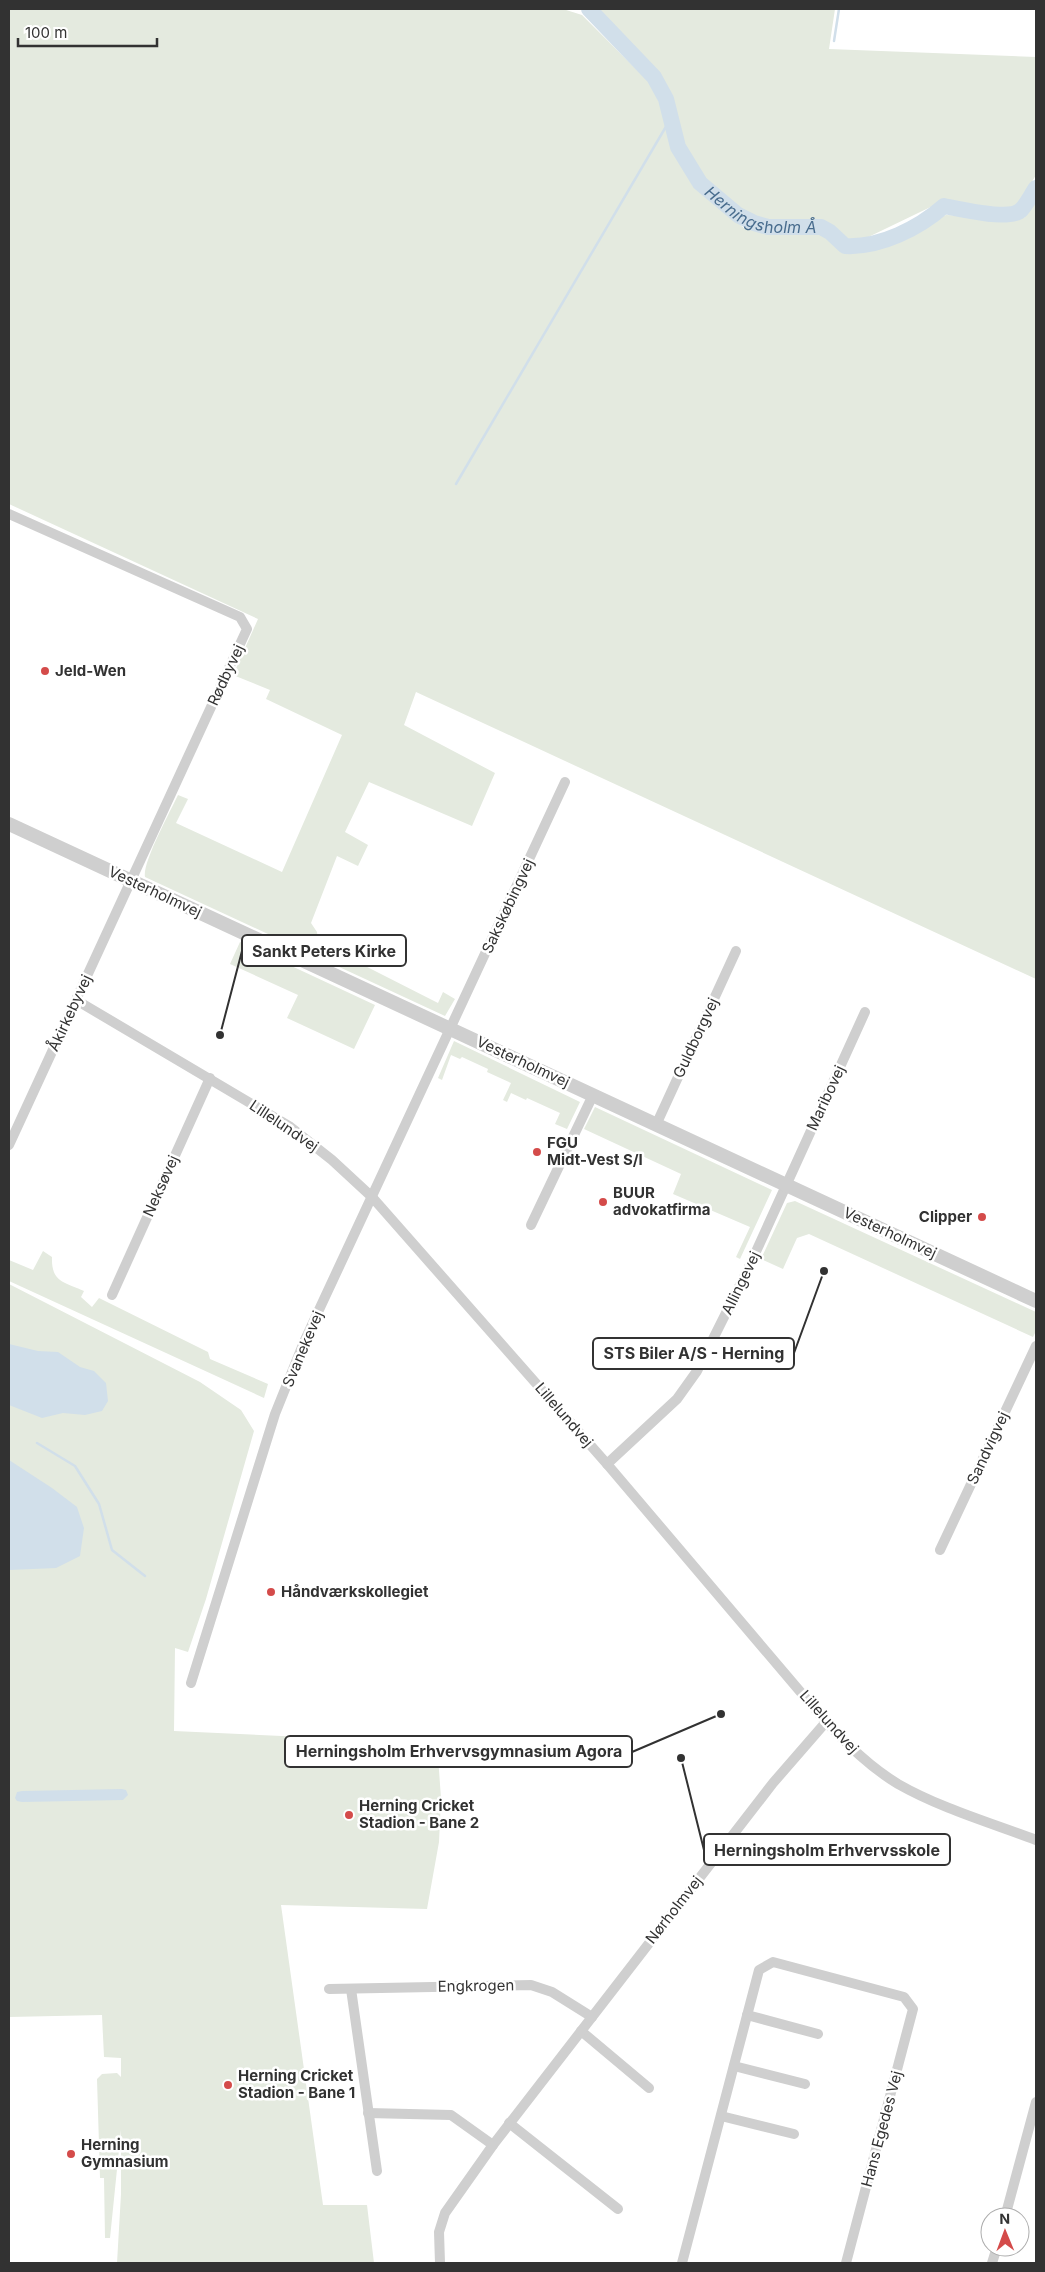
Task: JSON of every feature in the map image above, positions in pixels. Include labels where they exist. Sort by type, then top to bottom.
[{"type":"street","name":"Rødbyvej","points":[[9,514],[240,617],[247,628],[131,881]]},
{"type":"street","name":"Sakskøbingvej","points":[[451,1029],[565,782]]},
{"type":"street","name":"Vesterholmvej","points":[[9,824],[1036,1301]]},
{"type":"street","name":"Åkirkebyvej","points":[[9,1144],[131,881]]},
{"type":"street","name":"Guldborgvej","points":[[656,1124],[736,951]]},
{"type":"street","name":"Lillelundvej","points":[[76,1000],[289,1126],[332,1160],[372,1198],[607,1464],[826,1722],[859,1756],[916,1794],[1036,1840]]},
{"type":"street","name":"Maribovej","points":[[786,1184],[865,1012]]},
{"type":"street","name":"Svanekevej","points":[[191,1683],[275,1414],[304,1342],[451,1029]]},
{"type":"street","name":"Neksøvej","points":[[112,1295],[210,1078]]},
{"type":"street","points":[[531,1225],[593,1095]]},
{"type":"street","name":"Allingevej","points":[[607,1464],[677,1399],[697,1371],[749,1267],[786,1184]]},
{"type":"street","name":"Sandvigvej","points":[[940,1550],[1036,1346]]},
{"type":"street","name":"Nørholmvej","points":[[440,2263],[439,2232],[445,2213],[493,2145],[773,1783],[826,1722]]},
{"type":"street","name":"Hans Egedes Vej","points":[[747,2015],[759,1970],[773,1962],[904,1997],[914,2010],[846,2263]]},
{"type":"street","name":"Engkrogen","points":[[329,1988],[531,1986],[552,1992],[592,2017]]},
{"type":"street","points":[[351,1989],[377,2170]]},
{"type":"street","points":[[682,2263],[747,2015],[818,2034]]},
{"type":"street","points":[[581,2031],[649,2088]]},
{"type":"street","points":[[734,2066],[805,2084]]},
{"type":"street","points":[[1008,2207],[1035,2114],[1036,2102]]},
{"type":"street","points":[[368,2113],[452,2115],[493,2145]]},
{"type":"street","points":[[721,2116],[794,2134]]},
{"type":"street","points":[[509,2123],[618,2209]]},
{"type":"shaded area","points":[[9,9],[563,9],[582,15],[650,83],[661,106],[671,146],[693,186],[744,228],[821,234],[844,253],[946,215],[1024,218],[1036,194],[1036,979],[416,692],[404,725],[495,773],[472,826],[369,782],[345,832],[368,845],[358,866],[337,856],[311,923],[317,932],[318,942],[438,1003],[443,992],[455,999],[445,1016],[145,877],[145,870],[152,849],[178,795],[188,799],[176,823],[282,872],[342,735],[266,699],[270,690],[233,675],[258,619],[9,504]]},
{"type":"shaded area","points":[[598,9],[835,9],[829,49],[1036,57],[1036,175],[1016,208],[969,208],[943,201],[858,242],[845,240],[827,222],[769,222],[739,211],[705,181],[683,146],[669,96],[658,79]]},
{"type":"shaded area","points":[[240,942],[375,1005],[354,1049],[287,1018],[298,995],[230,964]]},
{"type":"shaded area","points":[[454,1041],[580,1102],[567,1129],[555,1124],[560,1113],[527,1098],[526,1100],[511,1093],[507,1102],[503,1100],[511,1083],[487,1072],[488,1069],[462,1057],[460,1059],[451,1055],[442,1080],[438,1078]]},
{"type":"shaded area","points":[[595,1107],[772,1190],[740,1259],[736,1257],[750,1227],[673,1194],[681,1174],[584,1129]]},
{"type":"shaded area","points":[[795,1201],[1036,1312],[1036,1331],[1033,1337],[809,1234],[797,1238],[783,1269],[761,1259],[787,1203]]},
{"type":"shaded area","points":[[43,1251],[52,1257],[52,1265],[56,1276],[65,1283],[84,1291],[81,1297],[92,1307],[99,1298],[208,1352],[210,1359],[268,1384],[264,1398],[9,1281],[9,1260],[33,1270]]},
{"type":"shaded area","points":[[9,1284],[200,1382],[241,1410],[254,1431],[206,1599],[188,1652],[175,1648],[174,1731],[437,1743],[441,1798],[439,1842],[427,1909],[281,1905],[323,2205],[367,2205],[374,2263],[117,2263],[121,2194],[121,2130],[110,2238],[105,2238],[104,2178],[100,2178],[97,2079],[102,2074],[117,2073],[121,2077],[121,2058],[104,2057],[102,2015],[9,2017]]},
{"type":"shaded area","points":[[9,1344],[38,1351],[58,1352],[80,1367],[94,1371],[106,1383],[108,1401],[102,1411],[85,1415],[63,1413],[42,1418],[9,1405]]},
{"type":"shaded area","points":[[9,1460],[77,1507],[84,1528],[80,1556],[56,1568],[9,1570]]},
{"type":"shaded area","points":[[126,1790],[128,1795],[123,1800],[22,1802],[17,1801],[15,1798],[17,1792],[22,1791]]},
{"type":"waterway","name":"Herningsholm Å","points":[[589,9],[654,77],[666,99],[678,147],[700,183],[738,215],[754,223],[768,227],[821,227],[830,232],[845,246],[858,246],[885,240],[911,229],[944,206],[984,213],[1015,213],[1023,208],[1036,188]]},
{"type":"waterway","points":[[834,41],[839,9]]},
{"type":"waterway","points":[[456,484],[671,118]]},
{"type":"waterway","points":[[37,1443],[75,1466],[99,1504],[112,1550],[145,1576]]},
{"type":"place","name":"Jeld-Wen","points":[[45,671]]},
{"type":"place","name":"Sankt Peters Kirke","points":[[220,1035]]},
{"type":"place","name":"FGU Midt-Vest S/I","points":[[537,1152]]},
{"type":"place","name":"BUUR advokatfirma","points":[[603,1202]]},
{"type":"place","name":"Clipper","points":[[982,1217]]},
{"type":"place","name":"STS Biler A/S - Herning","points":[[824,1271]]},
{"type":"place","name":"Håndværkskollegiet","points":[[271,1592]]},
{"type":"place","name":"Herningsholm Erhvervsgymnasium Agora","points":[[721,1714]]},
{"type":"place","name":"Herningsholm Erhvervsskole","points":[[681,1758]]},
{"type":"place","name":"Herning Cricket Stadion - Bane 2","points":[[349,1815]]},
{"type":"place","name":"Herning Cricket Stadion - Bane 1","points":[[228,2085]]},
{"type":"place","name":"Herning Gymnasium","points":[[71,2154]]}]
